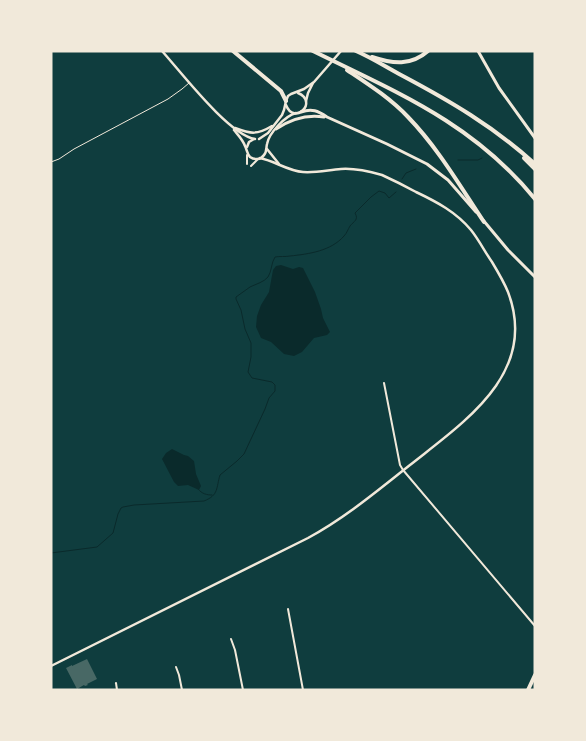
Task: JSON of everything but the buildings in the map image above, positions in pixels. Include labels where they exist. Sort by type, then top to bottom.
[{"type":"highway","points":[[233,51],[280,90],[286,103]]},
{"type":"highway","points":[[313,51],[403,95],[457,127],[498,160],[535,199]]},
{"type":"highway","points":[[356,51],[384,61],[400,63],[415,60],[428,51]]},
{"type":"highway","points":[[478,51],[498,88],[535,138]]},
{"type":"highway","points":[[363,54],[466,111],[535,164]]},
{"type":"highway","points":[[335,62],[379,92],[415,124],[445,162],[484,222]]},
{"type":"highway","points":[[301,112],[315,110],[411,155],[434,169],[454,187],[508,250],[535,277]]},
{"type":"highway","points":[[275,127],[295,119],[311,116],[327,117]]},
{"type":"highway","points":[[511,144],[535,169]]},
{"type":"highway","points":[[528,690],[535,675]]},
{"type":"street","points":[[162,51],[214,110],[246,136],[263,141],[280,164]]},
{"type":"street","points":[[251,166],[265,154],[266,146],[290,95],[314,82],[341,51]]},
{"type":"street","points":[[246,164],[249,142],[268,133],[286,117],[301,112],[305,108],[308,93],[314,82]]},
{"type":"street","points":[[296,93],[303,95],[306,102]]},
{"type":"street","points":[[286,103],[289,111],[296,113]]},
{"type":"street","points":[[233,127],[254,133],[275,127]]},
{"type":"street","points":[[51,666],[328,528],[468,418],[486,400],[502,377],[512,353],[514,317],[508,292],[501,277],[472,231],[459,218],[436,202],[388,178],[370,172],[347,169],[305,172],[251,158],[233,127]]},
{"type":"street","points":[[384,383],[400,465],[403,470],[535,626]]},
{"type":"street","points":[[288,609],[303,690]]},
{"type":"street","points":[[231,639],[243,690]]},
{"type":"street","points":[[176,667],[182,690]]},
{"type":"street","points":[[116,683],[118,690]]},
{"type":"lane","points":[[51,162],[168,98],[190,83]]},
{"type":"water","points":[[281,265],[293,269],[303,268],[315,292],[323,318],[330,332],[327,335],[314,338],[302,352],[294,356],[284,354],[271,342],[261,338],[256,327],[261,305],[269,292],[273,270],[276,266]]},
{"type":"water","points":[[172,449],[188,456],[194,461],[196,474],[201,486],[199,490],[188,485],[178,486],[174,482],[162,459]]},
{"type":"waterway","points":[[458,160],[478,160],[482,158]]},
{"type":"waterway","points":[[402,179],[406,173],[416,169]]},
{"type":"waterway","points":[[51,553],[97,547],[113,533],[118,514],[123,507],[204,501],[215,494],[220,475],[244,454],[269,398],[275,391],[275,385],[272,382],[252,378],[248,372],[251,343],[236,297],[266,279],[275,257],[312,253],[333,245],[345,235],[356,219],[355,213],[371,197],[379,191],[385,193],[389,198],[396,192]]},
{"type":"waterway","points":[[198,489],[205,494],[212,495]]}]
